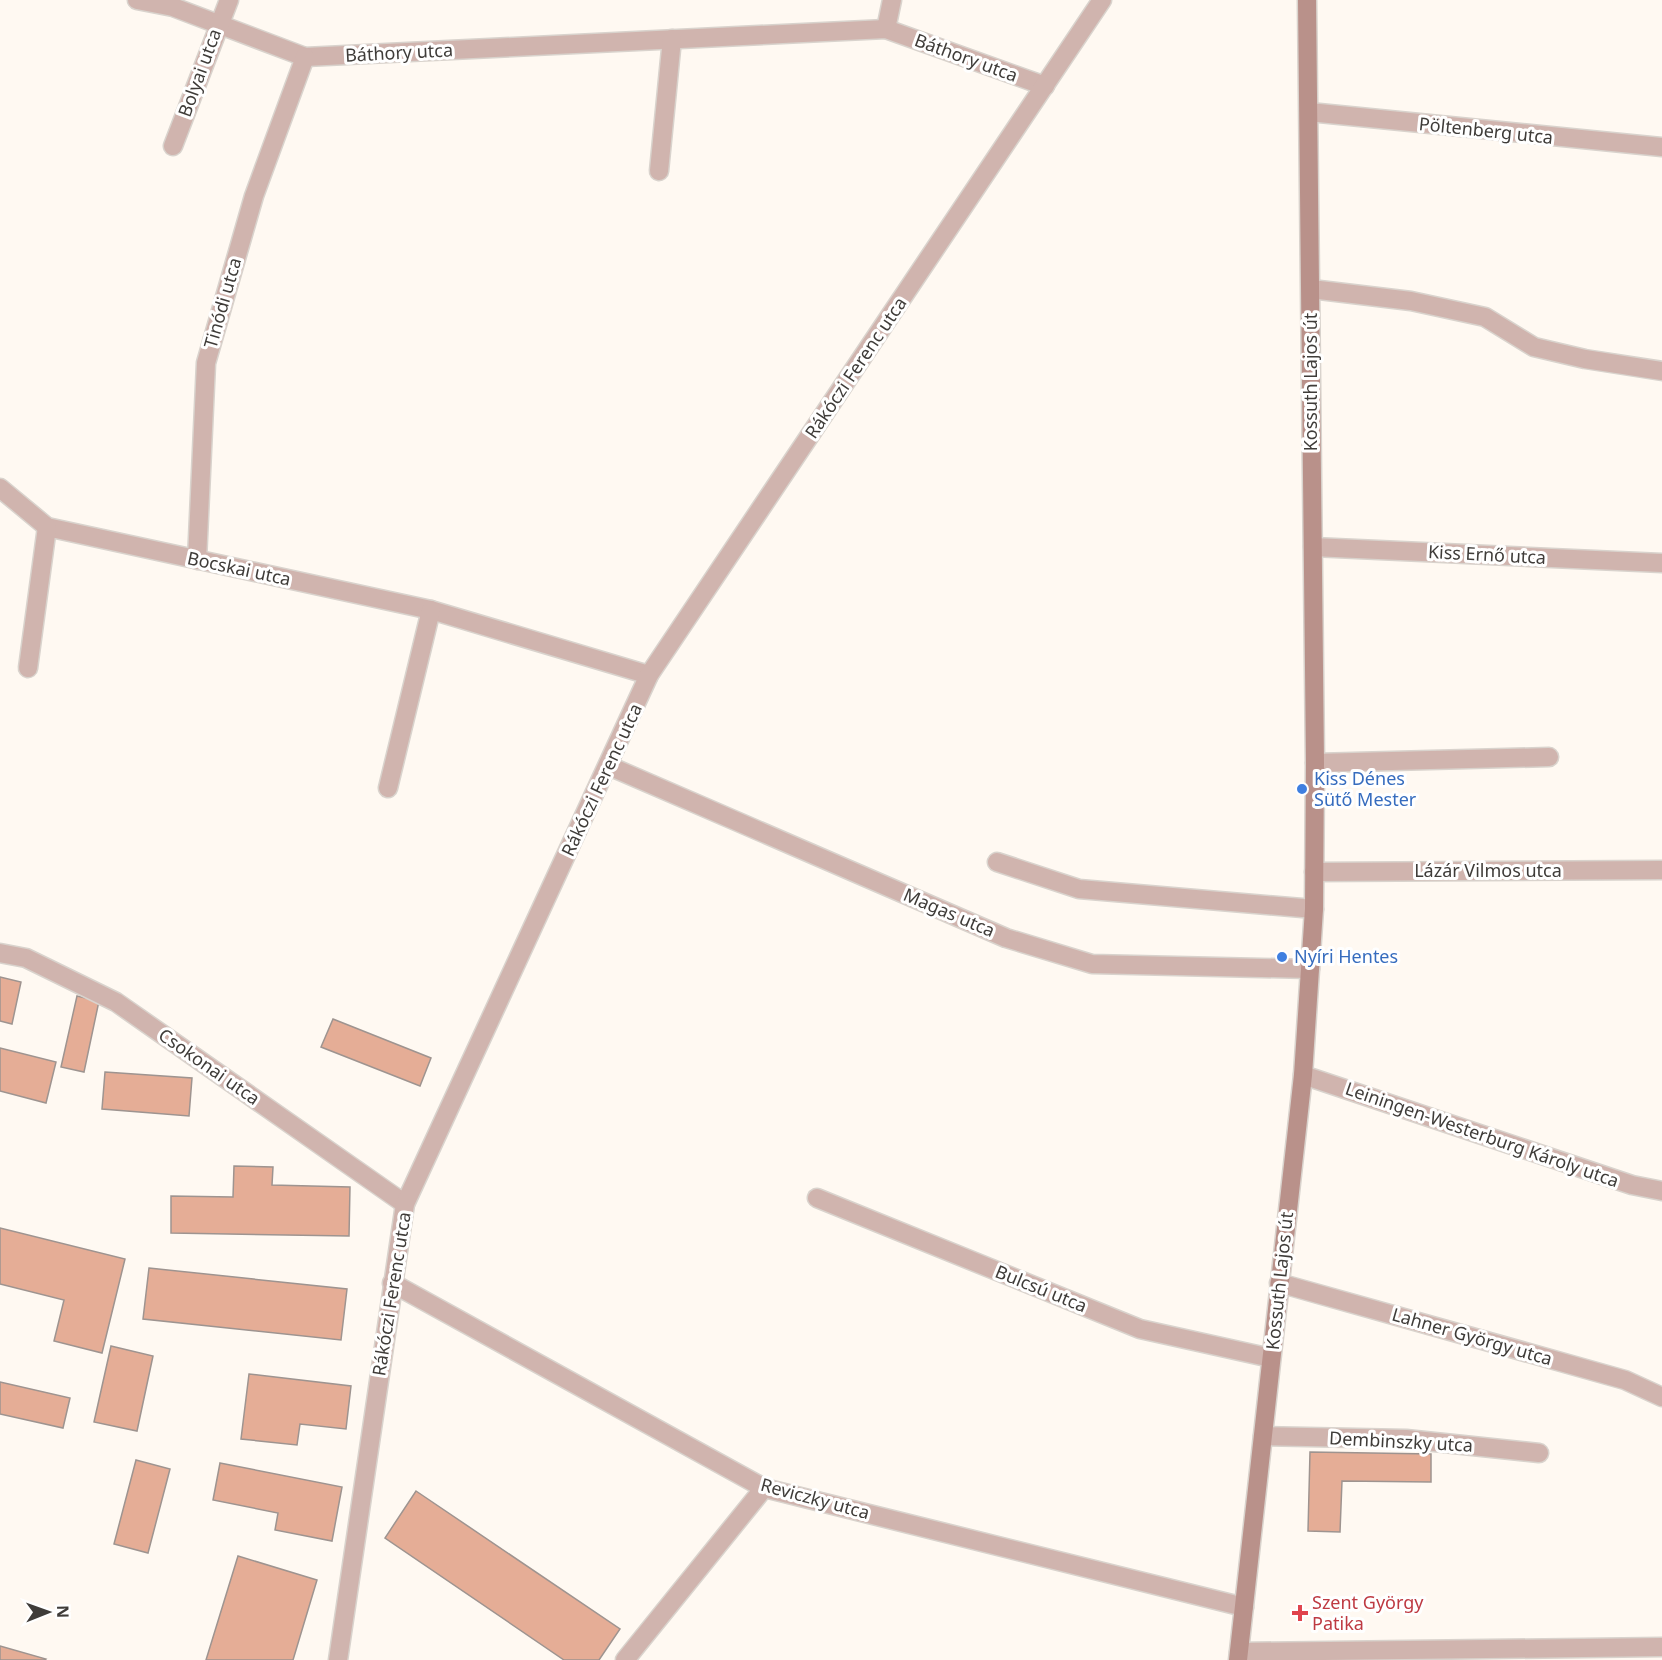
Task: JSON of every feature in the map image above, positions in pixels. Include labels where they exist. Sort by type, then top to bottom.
[{"type":"main road","name":"Kossuth Lajos út","points":[[1238,1656],[1303,1075],[1314,909],[1315,763],[1307,0]]},
{"type":"street","name":"Báthory utca","points":[[137,0],[173,7],[305,57],[886,29],[1046,86]]},
{"type":"street","name":"Bolyai utca","points":[[173,146],[229,0]]},
{"type":"street","points":[[886,29],[892,0]]},
{"type":"street","name":"Rákóczi Ferenc utca","points":[[342,1658],[392,1283],[405,1204],[649,675],[1102,0]]},
{"type":"street","points":[[659,171],[672,39]]},
{"type":"street","name":"Tinódi utca","points":[[197,560],[207,363],[254,196],[305,57]]},
{"type":"street","name":"Pöltenberg utca","points":[[1309,112],[1662,147]]},
{"type":"street","points":[[1311,289],[1411,301],[1485,317],[1534,346],[1585,359],[1662,371]]},
{"type":"street","name":"Bocskai utca","points":[[0,488],[47,527],[431,610],[649,675]]},
{"type":"street","points":[[28,668],[47,527]]},
{"type":"street","name":"Kiss Ernő utca","points":[[1312,547],[1662,563]]},
{"type":"street","points":[[388,788],[431,610]]},
{"type":"street","points":[[1315,763],[1549,757]]},
{"type":"street","name":"Magas utca","points":[[609,766],[1006,938],[1092,964],[1310,969]]},
{"type":"street","points":[[997,862],[1079,889],[1314,909]]},
{"type":"street","name":"Lázár Vilmos utca","points":[[1314,872],[1662,870]]},
{"type":"street","name":"Csokonai utca","points":[[0,953],[26,958],[116,1002],[405,1204]]},
{"type":"street","name":"Leiningen-Westerburg Károly utca","points":[[1303,1075],[1632,1185],[1662,1191]]},
{"type":"street","name":"Bulcsú utca","points":[[817,1198],[1140,1329],[1271,1358]]},
{"type":"street","name":"Reviczky utca","points":[[392,1283],[764,1488],[1244,1607]]},
{"type":"street","name":"Lahner György utca","points":[[1279,1283],[1625,1380],[1662,1397]]},
{"type":"street","name":"Dembinszky utca","points":[[1263,1436],[1406,1439],[1539,1453]]},
{"type":"street","points":[[626,1660],[764,1488]]},
{"type":"street","points":[[1238,1656],[1662,1647]]},
{"type":"building","points":[[0,977],[21,982],[12,1024],[0,1021]]},
{"type":"building","points":[[77,996],[99,1001],[84,1072],[61,1067]]},
{"type":"building","points":[[333,1019],[431,1058],[420,1086],[321,1047]]},
{"type":"building","points":[[0,1048],[56,1062],[46,1103],[0,1091]]},
{"type":"building","points":[[105,1072],[192,1078],[189,1116],[102,1109]]},
{"type":"building","points":[[234,1166],[273,1167],[272,1185],[350,1187],[349,1236],[171,1233],[171,1196],[233,1197]]},
{"type":"building","points":[[0,1228],[125,1259],[102,1353],[54,1341],[64,1300],[0,1284]]},
{"type":"building","points":[[149,1268],[347,1289],[341,1340],[143,1319]]},
{"type":"building","points":[[111,1346],[153,1356],[137,1431],[94,1422]]},
{"type":"building","points":[[249,1374],[351,1386],[346,1429],[300,1424],[297,1445],[241,1439]]},
{"type":"building","points":[[0,1382],[70,1398],[63,1428],[0,1414]]},
{"type":"building","points":[[1310,1452],[1431,1454],[1431,1482],[1342,1481],[1340,1532],[1308,1531]]},
{"type":"building","points":[[136,1460],[170,1469],[148,1553],[114,1544]]},
{"type":"building","points":[[220,1463],[342,1487],[332,1541],[275,1530],[278,1513],[213,1500]]},
{"type":"building","points":[[416,1491],[620,1629],[599,1660],[564,1660],[385,1538]]},
{"type":"building","points":[[238,1556],[317,1580],[293,1660],[206,1660]]},
{"type":"building","points":[[0,1646],[46,1659],[0,1660]]},
{"type":"place","name":"Kiss Dénes Sütő Mester","points":[[1302,789]]},
{"type":"place","name":"Nyíri Hentes","points":[[1282,957]]},
{"type":"place","name":"Szent György Patika","points":[[1300,1613]]}]
